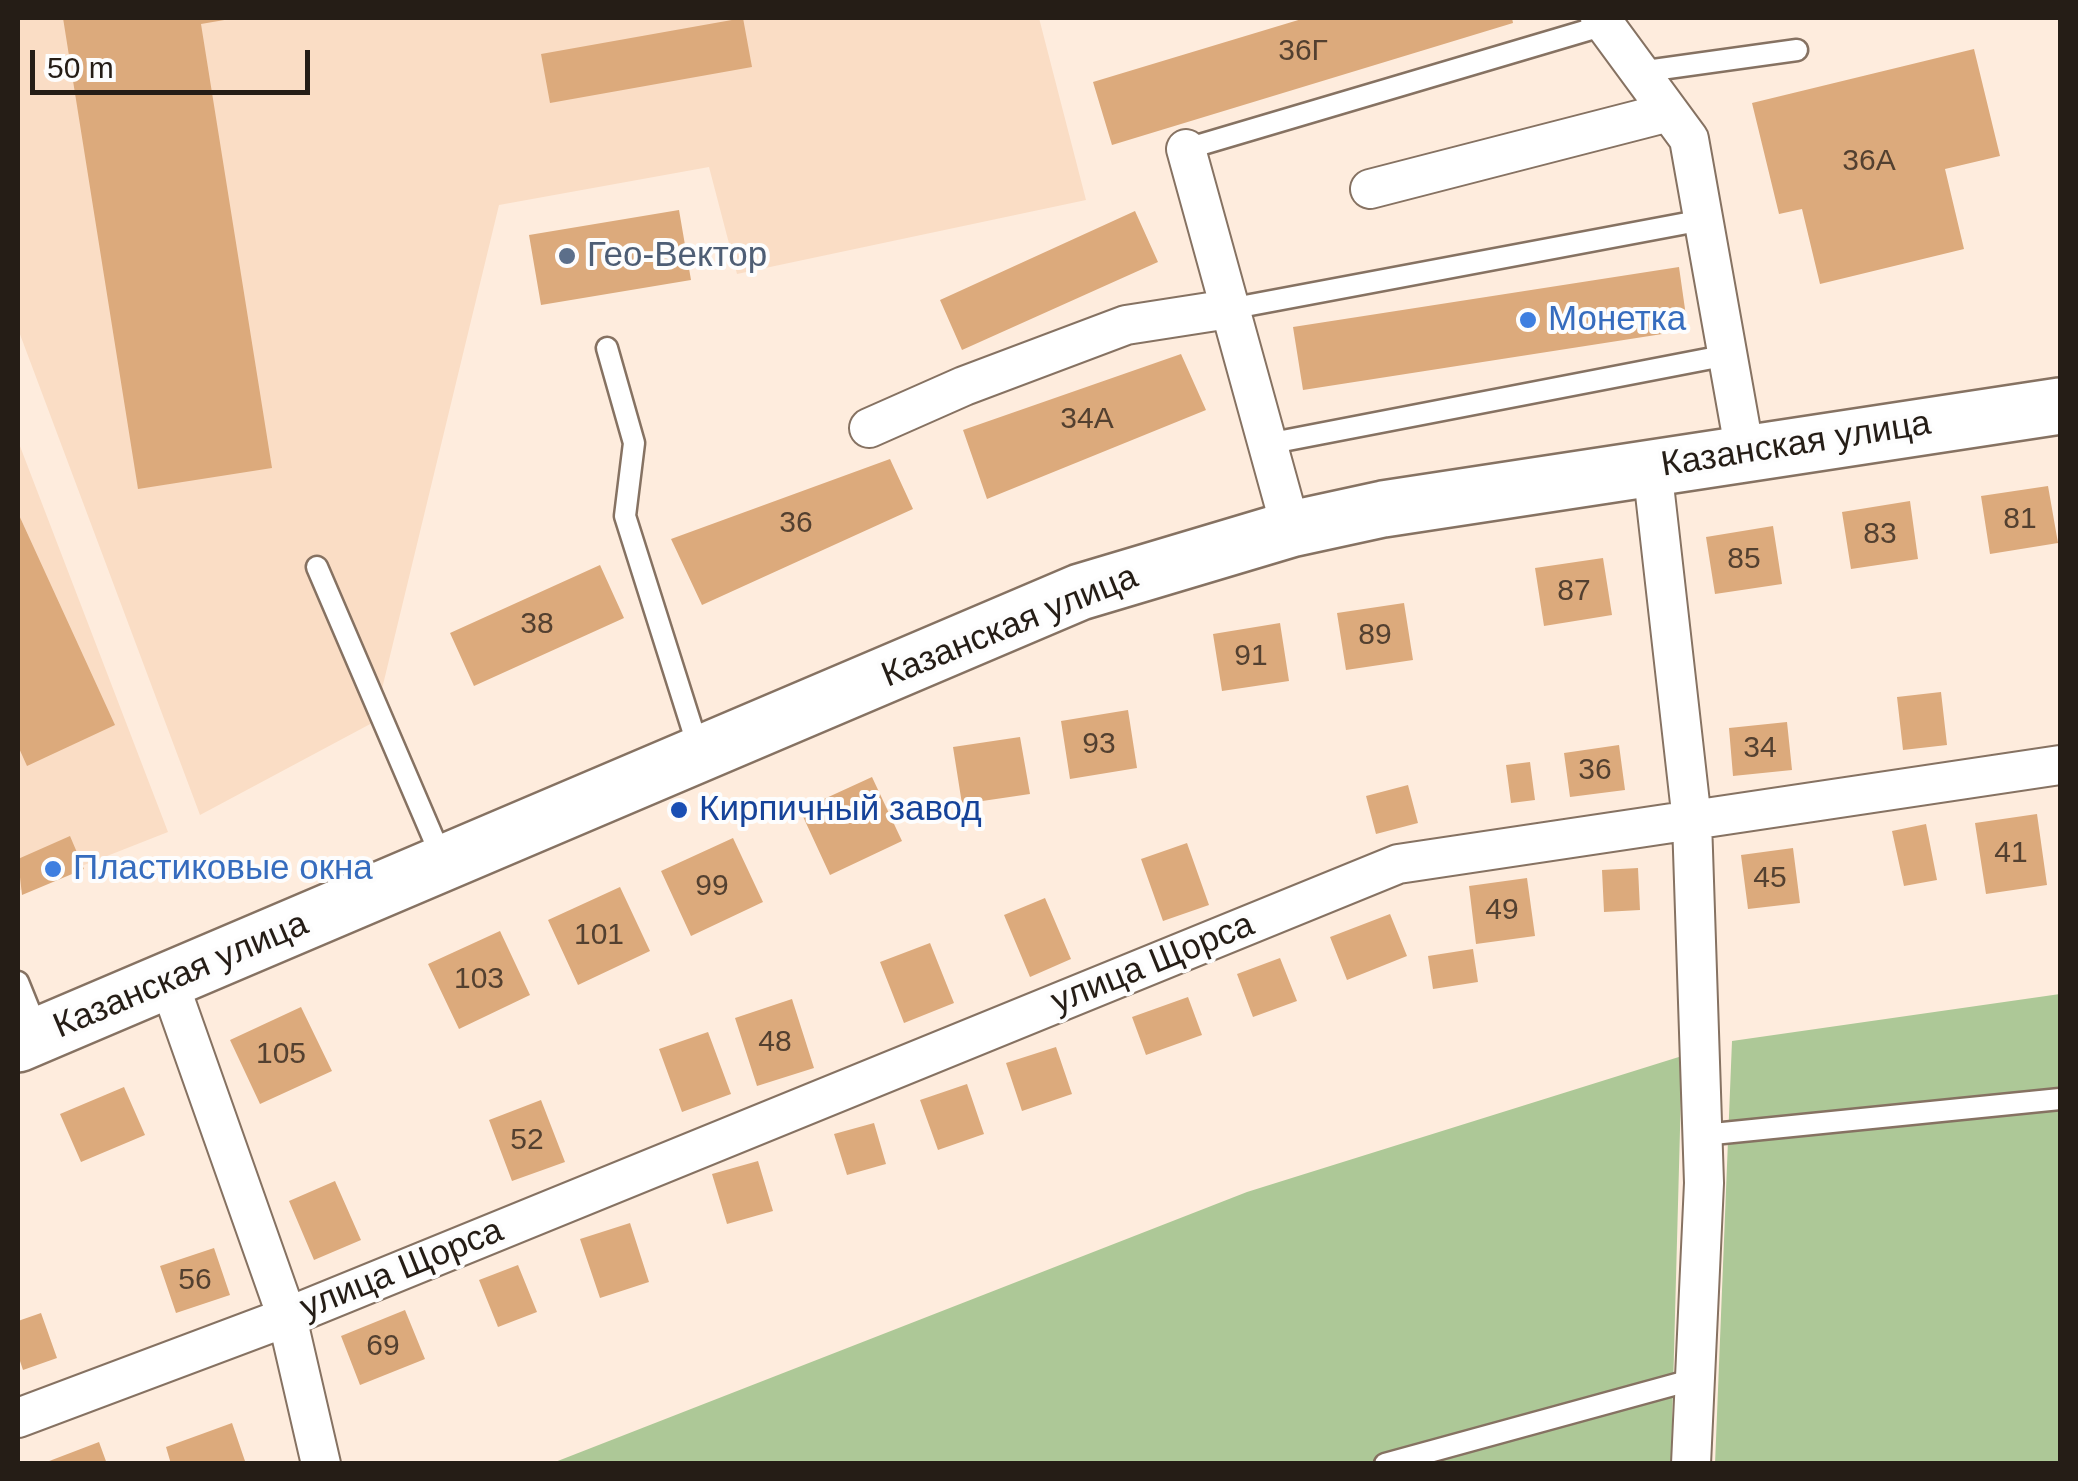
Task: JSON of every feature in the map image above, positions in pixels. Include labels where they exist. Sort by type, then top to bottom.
[{"type":"main road","name":"Казанская улица","points":[[29,1040],[1080,592],[1291,529],[1383,509],[2060,406]]},
{"type":"street","points":[[1602,21],[1688,138],[1745,454]]},
{"type":"street","points":[[1370,188],[1669,112]]},
{"type":"street","points":[[1186,149],[1291,529]]},
{"type":"street","points":[[869,428],[964,386],[1126,325],[1230,309]]},
{"type":"street","points":[[1652,467],[1692,821],[1702,1135],[1691,1464]]},
{"type":"street","name":"улица Щорса","points":[[18,1418],[287,1317],[1398,864],[2060,765]]},
{"type":"street","points":[[169,983],[287,1317],[321,1464]]},
{"type":"lane","points":[[1186,149],[1602,21]]},
{"type":"lane","points":[[1639,72],[1797,50]]},
{"type":"lane","points":[[1230,309],[1703,220]]},
{"type":"lane","points":[[607,348],[634,443],[625,516],[701,755]]},
{"type":"lane","points":[[1267,444],[1728,355]]},
{"type":"lane","points":[[317,567],[444,864]]},
{"type":"lane","points":[[18,982],[29,1040]]},
{"type":"lane","points":[[1702,1135],[2060,1100]]},
{"type":"lane","points":[[1385,1464],[1695,1380]]},
{"type":"shaded area","points":[[18,18],[1039,18],[1086,200],[737,274],[709,167],[499,205],[374,722],[200,815],[18,329]]},
{"type":"shaded area","points":[[18,441],[168,832],[18,891]]},
{"type":"green space","points":[[2060,994],[2060,1463],[1715,1464],[1732,1041]]},
{"type":"green space","points":[[1682,1056],[1671,1463],[550,1464],[1247,1192]]},
{"type":"building","points":[[63,18],[236,18],[201,24],[272,468],[138,489]]},
{"type":"building","points":[[743,18],[752,67],[550,103],[541,54]]},
{"type":"building","points":[[1305,18],[1512,18],[1513,23],[1112,145],[1093,82]]},
{"type":"building","points":[[1974,49],[2000,156],[1945,169],[1964,249],[1820,284],[1802,209],[1779,214],[1752,103]]},
{"type":"building","points":[[679,210],[691,280],[541,305],[529,235]]},
{"type":"building","points":[[1135,211],[1158,262],[962,350],[940,300]]},
{"type":"building","points":[[1679,267],[1688,330],[1303,390],[1293,327]]},
{"type":"building","points":[[1181,354],[1206,410],[987,499],[963,430]]},
{"type":"building","points":[[890,459],[913,509],[702,605],[671,539]]},
{"type":"building","points":[[2048,486],[2058,543],[1990,554],[1981,496]]},
{"type":"building","points":[[1910,501],[1918,559],[1851,569],[1842,512]]},
{"type":"building","points":[[18,513],[115,725],[27,766],[18,746]]},
{"type":"building","points":[[1773,526],[1782,584],[1715,594],[1706,537]]},
{"type":"building","points":[[1603,558],[1612,615],[1544,626],[1535,568]]},
{"type":"building","points":[[600,565],[624,618],[474,686],[450,633]]},
{"type":"building","points":[[1404,603],[1413,660],[1346,670],[1337,613]]},
{"type":"building","points":[[1280,623],[1289,681],[1222,691],[1213,634]]},
{"type":"building","points":[[1941,692],[1947,745],[1903,750],[1897,697]]},
{"type":"building","points":[[1128,710],[1137,768],[1070,779],[1061,721]]},
{"type":"building","points":[[1787,722],[1792,770],[1733,776],[1729,728]]},
{"type":"building","points":[[1020,737],[1030,794],[962,804],[953,747]]},
{"type":"building","points":[[1619,745],[1625,790],[1570,797],[1564,753]]},
{"type":"building","points":[[1530,762],[1535,800],[1511,803],[1506,765]]},
{"type":"building","points":[[872,777],[902,841],[830,875],[800,810]]},
{"type":"building","points":[[1408,785],[1418,823],[1376,834],[1366,796]]},
{"type":"building","points":[[2037,814],[2047,885],[1986,894],[1975,823]]},
{"type":"building","points":[[1926,824],[1937,880],[1904,886],[1892,831]]},
{"type":"building","points":[[70,836],[84,869],[22,895],[18,859]]},
{"type":"building","points":[[733,838],[763,902],[691,936],[661,871]]},
{"type":"building","points":[[1187,843],[1209,905],[1163,921],[1141,859]]},
{"type":"building","points":[[1793,848],[1800,903],[1748,909],[1741,855]]},
{"type":"building","points":[[1638,868],[1640,910],[1604,912],[1602,870]]},
{"type":"building","points":[[1527,878],[1535,936],[1476,944],[1469,886]]},
{"type":"building","points":[[620,887],[650,951],[578,985],[548,920]]},
{"type":"building","points":[[1045,898],[1071,959],[1030,977],[1004,915]]},
{"type":"building","points":[[1390,914],[1407,956],[1347,980],[1330,937]]},
{"type":"building","points":[[500,931],[530,995],[459,1029],[428,964]]},
{"type":"building","points":[[930,943],[954,1003],[904,1023],[880,962]]},
{"type":"building","points":[[1473,949],[1478,982],[1433,989],[1428,956]]},
{"type":"building","points":[[1280,958],[1297,1001],[1253,1017],[1237,974]]},
{"type":"building","points":[[1188,997],[1202,1035],[1146,1055],[1132,1017]]},
{"type":"building","points":[[792,999],[814,1068],[757,1086],[735,1018]]},
{"type":"building","points":[[301,1007],[332,1071],[260,1104],[230,1040]]},
{"type":"building","points":[[708,1032],[731,1094],[682,1112],[659,1049]]},
{"type":"building","points":[[1056,1047],[1072,1094],[1022,1111],[1006,1063]]},
{"type":"building","points":[[967,1084],[984,1134],[938,1150],[920,1100]]},
{"type":"building","points":[[124,1087],[145,1135],[81,1162],[60,1114]]},
{"type":"building","points":[[541,1100],[565,1162],[512,1181],[489,1120]]},
{"type":"building","points":[[874,1123],[886,1164],[847,1175],[834,1134]]},
{"type":"building","points":[[758,1161],[773,1211],[727,1224],[712,1174]]},
{"type":"building","points":[[335,1181],[361,1240],[314,1260],[289,1201]]},
{"type":"building","points":[[630,1223],[649,1282],[600,1298],[580,1239]]},
{"type":"building","points":[[214,1248],[230,1295],[176,1313],[160,1266]]},
{"type":"building","points":[[518,1265],[537,1312],[498,1327],[479,1280]]},
{"type":"building","points":[[405,1310],[425,1359],[360,1385],[341,1336]]},
{"type":"building","points":[[41,1313],[57,1358],[23,1370],[18,1355],[18,1321]]},
{"type":"building","points":[[232,1423],[246,1464],[171,1464],[166,1447]]},
{"type":"building","points":[[99,1442],[107,1464],[44,1464],[44,1463]]},
{"type":"place","name":"Гео-Вектор","points":[[567,256]]},
{"type":"place","name":"Монетка","points":[[1528,320]]},
{"type":"place","name":"Кирпичный завод","points":[[679,810]]},
{"type":"place","name":"Пластиковые окна","points":[[53,869]]}]
